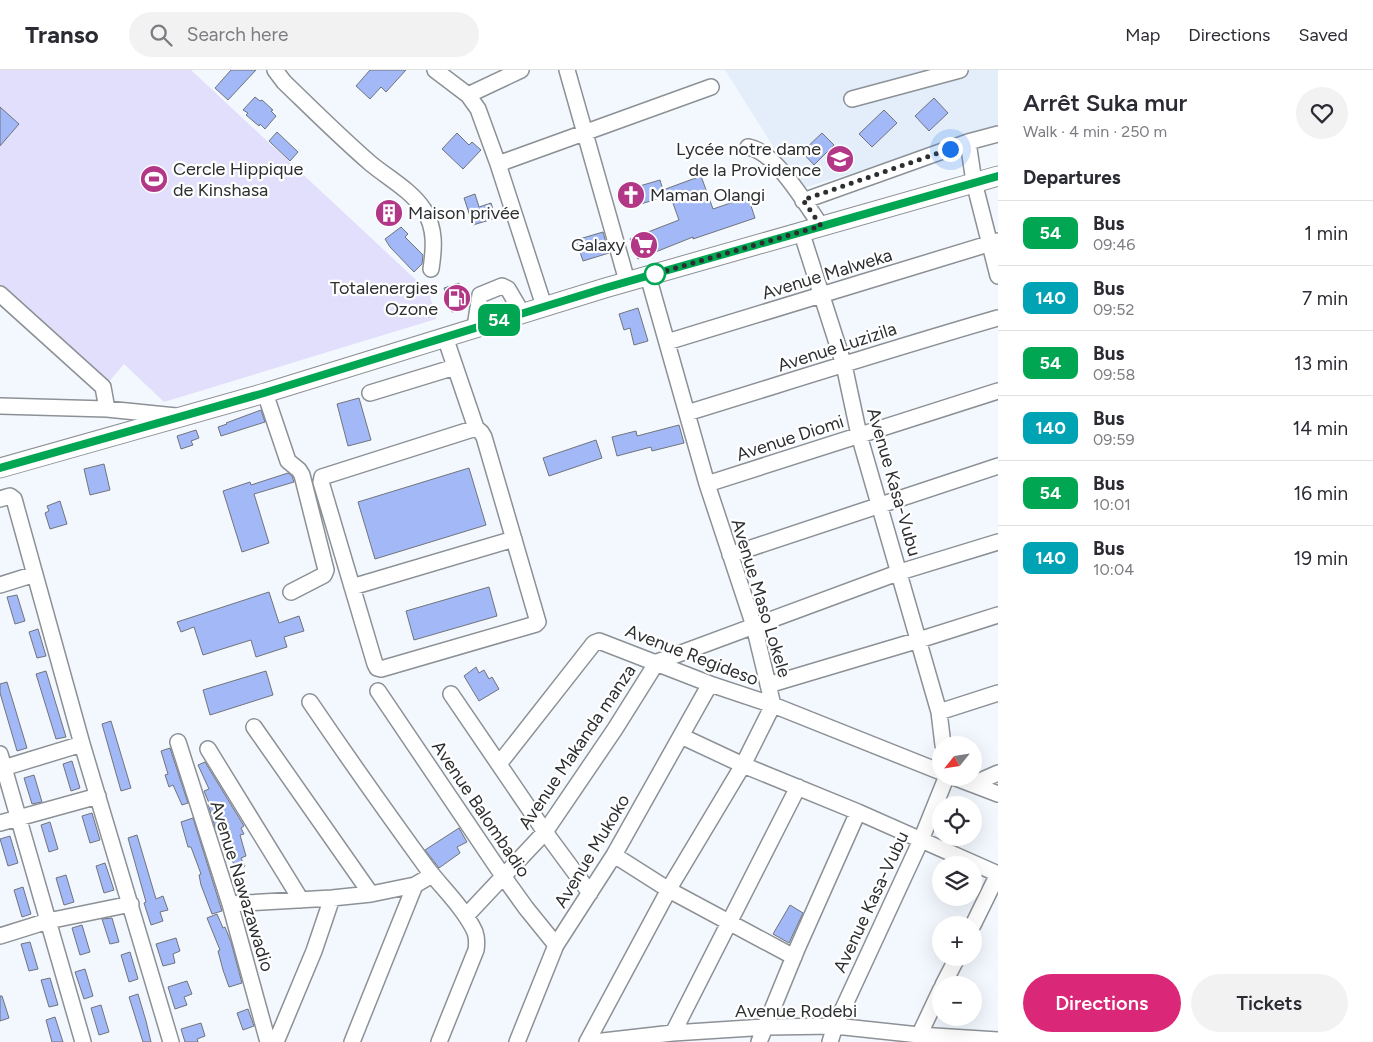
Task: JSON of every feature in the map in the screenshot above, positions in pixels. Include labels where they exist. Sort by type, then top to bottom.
[{"type":"main road","points":[[0,468],[184,417],[627,281],[998,176]]},
{"type":"street","points":[[275,70],[290,88],[371,164],[397,183],[424,210],[432,226],[435,247],[431,269]]},
{"type":"street","points":[[436,70],[468,95],[478,108],[544,306]]},
{"type":"street","points":[[468,95],[521,70]]},
{"type":"street","points":[[567,70],[627,281]]},
{"type":"street","points":[[852,100],[960,70]]},
{"type":"street","points":[[498,164],[711,88]]},
{"type":"street","points":[[803,200],[968,142],[998,134]]},
{"type":"street","points":[[968,142],[974,182],[993,243],[998,276]]},
{"type":"street","points":[[748,146],[756,148],[776,163],[821,226]]},
{"type":"street","name":"Avenue Kasa-Vubu","points":[[801,231],[844,365],[860,435],[879,504],[940,712],[942,736]]},
{"type":"street","name":"Avenue Malweka","points":[[667,342],[993,243]]},
{"type":"street","name":"Avenue Maso Lokele","points":[[587,1042],[669,890],[743,765],[773,706],[754,626],[708,484],[648,276]]},
{"type":"street","points":[[475,327],[480,295],[502,286],[508,289],[522,313]]},
{"type":"street","points":[[0,294],[102,387],[108,410]]},
{"type":"street","name":"Avenue Luzizila","points":[[687,413],[844,365],[877,353],[998,318]]},
{"type":"street","points":[[445,337],[476,428],[484,437],[538,619],[536,624],[527,627],[381,670],[375,664],[321,482],[322,477],[476,428]]},
{"type":"street","points":[[370,394],[455,367]]},
{"type":"street","name":"Avenue Diomi","points":[[708,484],[998,391]]},
{"type":"street","points":[[264,393],[288,461],[300,470],[326,570],[324,575],[291,592]]},
{"type":"street","points":[[0,406],[126,411],[184,417]]},
{"type":"street","points":[[126,411],[127,432]]},
{"type":"street","points":[[730,555],[998,466]]},
{"type":"street","points":[[0,499],[10,496],[14,499],[82,744],[171,1042]]},
{"type":"street","points":[[352,587],[514,540]]},
{"type":"street","points":[[657,662],[900,572],[998,542]]},
{"type":"street","points":[[0,585],[35,574]]},
{"type":"street","points":[[768,685],[998,615]]},
{"type":"street","name":"Avenue Regideso","points":[[499,764],[596,641],[602,641],[932,768]]},
{"type":"street","name":"Avenue Makanda manza","points":[[466,916],[545,832],[616,729],[657,662]]},
{"type":"street","name":"Avenue Mukoko","points":[[517,1042],[556,945],[614,855],[710,684]]},
{"type":"street","name":"Avenue Balombadio","points":[[378,691],[502,876],[556,945]]},
{"type":"street","points":[[940,712],[998,693]]},
{"type":"street","points":[[451,694],[545,832],[590,893]]},
{"type":"street","points":[[310,702],[378,801],[432,875],[466,916],[477,939],[476,950],[439,1042]]},
{"type":"street","points":[[254,727],[371,894]]},
{"type":"street","points":[[681,736],[743,765],[858,812],[998,874],[977,916]]},
{"type":"street","name":"Avenue Nawazawadio","points":[[178,742],[230,904],[268,1042]]},
{"type":"street","points":[[82,744],[1,764],[83,1042]]},
{"type":"street","points":[[208,749],[301,900]]},
{"type":"street","points":[[982,780],[998,773]]},
{"type":"street","name":"Avenue Kasa-Vubu","points":[[830,1042],[835,1026],[921,840],[943,786]]},
{"type":"street","points":[[978,786],[998,794]]},
{"type":"street","points":[[673,1033],[798,787]]},
{"type":"street","points":[[0,823],[98,796]]},
{"type":"street","points":[[759,1042],[858,812]]},
{"type":"street","points":[[614,855],[669,890],[794,957]]},
{"type":"street","points":[[230,904],[371,894],[415,885],[432,875]]},
{"type":"street","points":[[358,1042],[352,1042],[415,885]]},
{"type":"street","points":[[276,1042],[314,951],[332,898]]},
{"type":"street","points":[[0,936],[48,921],[131,904]]},
{"type":"street","points":[[917,1039],[932,1008]]},
{"type":"street","name":"Avenue Rodebi","points":[[594,1042],[673,1033],[766,1027],[835,1026],[917,1039],[996,1038]]},
{"type":"shaded area","name":"Cercle Hippique de Kinshasa","points":[[0,70],[191,70],[429,292],[436,319],[164,402],[124,364],[107,384],[0,287]]},
{"type":"shaded area","name":"Lycée notre dame de la Providence","points":[[725,70],[998,70],[998,129],[800,189]]},
{"type":"building","points":[[231,70],[256,70],[228,100],[215,88]]},
{"type":"building","points":[[370,70],[406,70],[386,92],[381,87],[370,99],[356,86]]},
{"type":"building","points":[[255,97],[260,101],[262,100],[273,110],[271,111],[276,116],[265,129],[246,115],[248,113],[243,110]]},
{"type":"building","points":[[934,98],[948,113],[929,131],[915,116]]},
{"type":"building","points":[[0,107],[19,124],[0,146]]},
{"type":"building","points":[[884,110],[897,123],[872,147],[859,134]]},
{"type":"building","points":[[277,132],[298,152],[290,161],[269,141]]},
{"type":"building","points":[[457,133],[469,145],[472,142],[481,150],[463,169],[442,149]]},
{"type":"building","points":[[822,133],[834,145],[814,165],[802,152]]},
{"type":"building","points":[[701,176],[713,209],[748,197],[755,218],[693,239],[693,237],[638,259],[630,239],[679,220],[670,195],[631,207],[626,190],[660,180],[663,190]]},
{"type":"building","points":[[475,194],[479,207],[491,203],[496,218],[473,225],[464,198]]},
{"type":"building","name":"Maison privée","points":[[384,201],[402,212],[393,226],[376,214]]},
{"type":"building","points":[[401,227],[408,234],[405,237],[423,255],[422,264],[414,272],[390,247],[385,239]]},
{"type":"building","points":[[603,232],[609,253],[583,261],[576,240]]},
{"type":"building","points":[[459,283],[466,308],[452,312],[444,288]]},
{"type":"building","points":[[638,308],[648,341],[634,345],[630,328],[624,330],[619,314]]},
{"type":"building","points":[[359,398],[371,440],[348,446],[337,404]]},
{"type":"building","points":[[261,410],[265,422],[221,436],[218,427]]},
{"type":"building","points":[[679,425],[684,443],[652,451],[651,447],[617,456],[612,437],[636,431],[637,436]]},
{"type":"building","points":[[196,430],[199,438],[191,441],[193,445],[181,449],[177,436]]},
{"type":"building","points":[[596,440],[602,458],[549,476],[543,458]]},
{"type":"building","points":[[104,464],[110,490],[90,495],[84,469]]},
{"type":"building","points":[[469,468],[486,525],[375,559],[358,502]]},
{"type":"building","points":[[288,473],[292,476],[294,482],[254,494],[269,543],[242,552],[223,491],[250,482],[251,485]]},
{"type":"building","points":[[60,501],[67,524],[50,529],[45,513],[49,511],[47,506]]},
{"type":"building","points":[[489,587],[497,616],[414,640],[406,611]]},
{"type":"building","points":[[269,592],[279,623],[299,616],[304,631],[284,637],[287,647],[256,657],[251,640],[203,655],[194,627],[181,632],[177,622]]},
{"type":"building","points":[[17,595],[25,621],[15,624],[7,597]]},
{"type":"building","points":[[38,629],[46,656],[37,658],[29,632]]},
{"type":"building","points":[[476,667],[479,673],[484,670],[489,679],[492,677],[499,689],[479,701],[464,676]]},
{"type":"building","points":[[46,671],[66,737],[56,739],[36,674]]},
{"type":"building","points":[[266,671],[273,695],[210,715],[203,690]]},
{"type":"building","points":[[7,682],[27,748],[17,751],[0,693],[0,684]]},
{"type":"building","points":[[111,721],[131,788],[121,791],[102,724]]},
{"type":"building","points":[[170,748],[188,803],[182,805],[173,785],[169,787],[165,775],[168,774],[161,751]]},
{"type":"building","points":[[72,761],[80,788],[71,791],[63,764]]},
{"type":"building","points":[[205,762],[244,826],[241,828],[244,834],[240,835],[246,856],[241,858],[245,866],[237,870],[224,845],[226,844],[215,827],[204,791],[209,789],[198,765]]},
{"type":"building","points":[[34,775],[42,802],[32,804],[24,778]]},
{"type":"building","points":[[92,813],[100,840],[90,843],[82,816]]},
{"type":"building","points":[[193,818],[222,911],[212,914],[201,885],[199,875],[201,874],[191,847],[188,847],[181,822]]},
{"type":"building","points":[[50,822],[58,849],[49,852],[41,825]]},
{"type":"building","points":[[459,828],[467,842],[457,847],[460,853],[439,868],[425,850]]},
{"type":"building","points":[[137,835],[156,899],[163,896],[168,910],[160,912],[163,921],[151,925],[128,838]]},
{"type":"building","points":[[10,836],[18,863],[8,866],[0,839]]},
{"type":"building","points":[[105,863],[114,890],[104,893],[96,866]]},
{"type":"building","points":[[66,875],[74,902],[64,905],[56,878]]},
{"type":"building","points":[[23,887],[31,914],[22,917],[14,890]]},
{"type":"building","points":[[790,905],[803,913],[789,943],[773,934]]},
{"type":"building","points":[[217,914],[231,942],[242,983],[229,987],[218,951],[220,950],[207,918]]},
{"type":"building","points":[[112,918],[119,942],[110,944],[102,919]]},
{"type":"building","points":[[82,925],[90,952],[80,955],[72,928]]},
{"type":"building","points":[[176,938],[180,951],[173,954],[175,963],[163,966],[156,944]]},
{"type":"building","points":[[30,942],[38,969],[29,971],[21,944]]},
{"type":"building","points":[[130,952],[138,979],[129,982],[121,955]]},
{"type":"building","points":[[85,969],[93,996],[84,999],[75,972]]},
{"type":"building","points":[[50,978],[58,1005],[49,1007],[41,980]]},
{"type":"building","points":[[187,981],[192,994],[184,997],[187,1005],[175,1009],[168,987]]},
{"type":"building","points":[[138,994],[151,1042],[143,1042],[129,997]]},
{"type":"building","points":[[0,996],[2,996],[9,1018],[0,1021]]},
{"type":"building","points":[[101,1005],[109,1032],[99,1035],[91,1008]]},
{"type":"building","points":[[248,1009],[254,1026],[243,1030],[237,1013]]},
{"type":"building","points":[[55,1017],[63,1042],[52,1042],[46,1020]]},
{"type":"building","points":[[201,1023],[205,1036],[197,1039],[198,1042],[185,1042],[181,1029]]},
{"type":"bus line","name":"54","points":[[0,468],[69,447],[184,417],[605,288],[998,176]]},
{"type":"place","name":"Lycée notre dame de la Providence","points":[[840,159]]},
{"type":"place","name":"Cercle Hippique de Kinshasa","points":[[154,179]]},
{"type":"place","name":"Maman Olangi","points":[[631,195]]},
{"type":"place","name":"Maison privée","points":[[389,213]]},
{"type":"place","name":"Galaxy","points":[[644,245]]},
{"type":"place","name":"Totalenergies Ozone","points":[[457,298]]},
{"type":"route","points":[[655,274],[648,276],[821,226],[803,200],[878,176],[950,149]]}]
